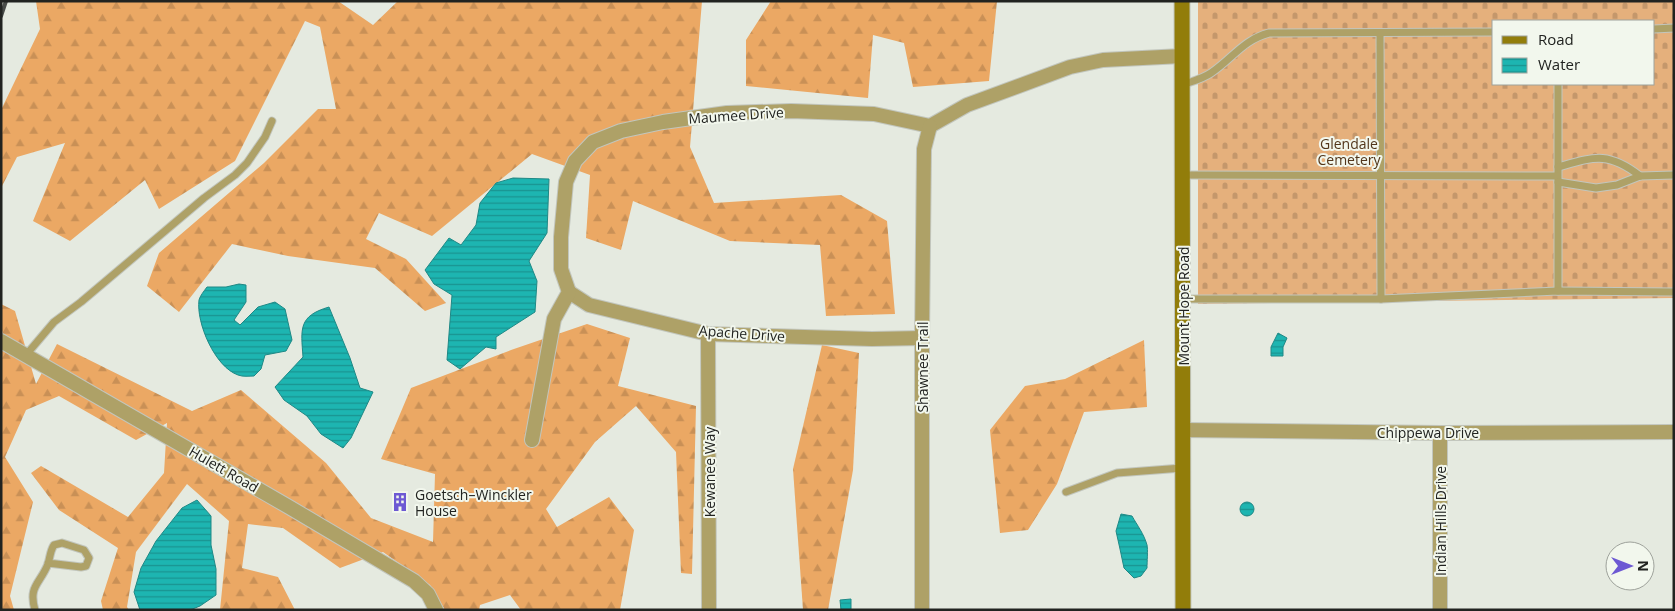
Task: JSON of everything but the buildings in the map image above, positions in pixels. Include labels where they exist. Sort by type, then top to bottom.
[{"type":"street","name":"Mount Hope Road","points":[[1182,1],[1183,610]]},
{"type":"street","points":[[930,126],[966,104],[1070,67],[1103,60],[1182,56]]},
{"type":"street","name":"Maumee Drive","points":[[569,292],[561,269],[561,237],[566,182],[575,161],[594,142],[621,132],[663,122],[727,113],[791,111],[874,114],[930,126]]},
{"type":"street","name":"Shawnee Trail","points":[[922,610],[924,149],[930,126]]},
{"type":"street","points":[[532,440],[554,319],[569,292]]},
{"type":"street","name":"Apache Drive","points":[[569,292],[589,305],[708,334],[872,339],[922,338]]},
{"type":"street","name":"Kewanee Way","points":[[708,334],[709,610]]},
{"type":"street","name":"Hulett Road","points":[[1,341],[414,581],[428,594],[436,610]]},
{"type":"street","name":"Chippewa Drive","points":[[1183,430],[1440,433],[1674,432]]},
{"type":"street","name":"Indian Hills Drive","points":[[1440,433],[1440,610]]},
{"type":"lane","points":[[1655,29],[1674,28]]},
{"type":"lane","points":[[1182,85],[1202,79],[1244,45],[1270,33],[1492,32]]},
{"type":"lane","points":[[1380,33],[1381,298]]},
{"type":"lane","points":[[1558,85],[1558,291]]},
{"type":"lane","points":[[26,355],[54,322],[81,302],[204,198],[235,175],[247,163],[265,138],[272,121]]},
{"type":"lane","points":[[1558,167],[1589,159],[1603,158],[1626,165],[1640,176]]},
{"type":"lane","points":[[1182,175],[1558,179],[1589,188],[1617,185],[1640,176],[1674,176]]},
{"type":"lane","points":[[1183,299],[1381,298],[1558,291],[1674,292]]},
{"type":"lane","points":[[1066,492],[1117,474],[1182,468]]},
{"type":"lane","points":[[34,610],[32,598],[35,587],[48,563],[52,547],[58,543],[84,550],[89,558],[86,566],[81,567],[48,563]]},
{"type":"green space","points":[[36,1],[338,1],[373,25],[398,1],[702,1],[690,147],[714,203],[841,195],[887,221],[895,314],[826,316],[820,245],[730,241],[633,201],[621,250],[586,238],[590,175],[532,154],[432,236],[379,213],[366,239],[406,259],[446,303],[425,311],[375,268],[288,256],[232,244],[179,312],[147,286],[159,253],[264,163],[318,109],[336,109],[320,27],[305,21],[235,161],[159,209],[145,180],[70,241],[33,221],[65,143],[17,157],[1,188],[1,110],[40,29]]},
{"type":"green space","points":[[771,1],[997,1],[989,81],[913,87],[904,43],[873,35],[868,98],[746,86],[746,40]]},
{"type":"green space","name":"Glendale Cemetery","points":[[1198,1],[1674,1],[1674,298],[1198,304]]},
{"type":"green space","points":[[1,304],[15,311],[36,384],[57,344],[192,411],[241,390],[326,463],[371,518],[433,542],[435,474],[381,459],[411,388],[511,350],[587,324],[630,338],[618,386],[696,406],[692,574],[681,573],[676,452],[636,406],[595,442],[546,509],[557,527],[609,497],[634,530],[620,610],[521,610],[510,595],[480,605],[479,610],[445,610],[430,585],[383,552],[340,568],[283,528],[248,524],[242,568],[278,577],[295,610],[220,610],[229,521],[187,484],[136,552],[127,607],[129,610],[103,610],[101,601],[118,548],[59,510],[31,473],[41,466],[128,517],[164,473],[167,423],[136,440],[59,396],[26,410],[5,457],[33,502],[10,596],[14,610],[1,610],[1,334],[3,332],[1,331]]},
{"type":"green space","points":[[1144,340],[1147,407],[1084,412],[1057,484],[1028,530],[1000,533],[990,430],[1025,386],[1065,379]]},
{"type":"green space","points":[[822,345],[859,353],[853,470],[828,610],[803,610],[793,469]]},
{"type":"water","points":[[513,178],[549,179],[547,233],[529,261],[537,281],[535,312],[496,337],[496,349],[486,347],[460,369],[447,360],[452,295],[434,284],[425,270],[449,238],[461,245],[476,225],[480,203],[496,183]]},
{"type":"water","points":[[239,284],[246,285],[246,302],[234,320],[240,325],[258,307],[275,302],[285,309],[292,340],[286,351],[265,355],[261,369],[254,376],[238,375],[222,363],[215,354],[204,332],[199,309],[199,300],[207,287],[226,287]]},
{"type":"water","points":[[329,307],[360,388],[373,392],[351,438],[343,448],[321,434],[307,416],[284,400],[275,387],[303,357],[302,331],[307,319]]},
{"type":"water","points":[[1278,333],[1287,338],[1283,347],[1283,356],[1271,356],[1271,347]]},
{"type":"water","points":[[197,500],[211,516],[211,545],[216,569],[216,595],[200,606],[190,610],[140,610],[134,592],[141,568],[156,541],[182,508]]},
{"type":"water","points":[[1247,502],[1252,504],[1254,509],[1252,514],[1247,516],[1242,514],[1240,509],[1242,504]]},
{"type":"water","points":[[1121,514],[1132,516],[1147,545],[1147,568],[1141,576],[1134,578],[1124,568],[1116,531]]},
{"type":"water","points":[[851,599],[851,610],[841,610],[840,600]]},
{"type":"railway","points":[[1,16],[6,1]]},
{"type":"place","name":"Goetsch–Winckler House","points":[[400,502]]}]
